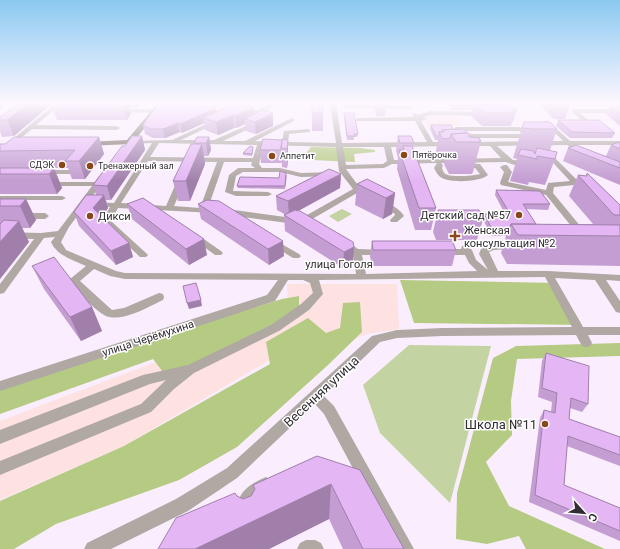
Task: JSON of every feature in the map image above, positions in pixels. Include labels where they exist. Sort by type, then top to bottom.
[{"type":"main road","points":[[79,144],[127,145],[139,130]]},
{"type":"main road","points":[[0,145],[19,145]]},
{"type":"street","points":[[9,145],[27,130]]},
{"type":"street","points":[[171,141],[193,130]]},
{"type":"street","points":[[216,142],[242,130]]},
{"type":"street","points":[[246,143],[273,130]]},
{"type":"street","points":[[337,130],[344,170],[357,190],[398,212],[400,216],[394,220]]},
{"type":"street","points":[[425,130],[431,144]]},
{"type":"street","points":[[456,130],[464,144]]},
{"type":"street","points":[[459,136],[529,136],[521,130]]},
{"type":"street","points":[[554,130],[579,152]]},
{"type":"street","points":[[285,144],[286,132],[308,131]]},
{"type":"street","points":[[143,255],[106,221],[157,141]]},
{"type":"street","points":[[127,145],[157,141],[340,145],[620,143]]},
{"type":"street","points":[[258,170],[259,167],[255,165],[261,143]]},
{"type":"street","points":[[387,144],[391,162]]},
{"type":"street","points":[[492,144],[508,172],[504,183],[549,193],[587,239],[593,239]]},
{"type":"street","points":[[538,144],[585,192]]},
{"type":"street","points":[[10,154],[19,145]]},
{"type":"street","points":[[146,159],[188,166],[221,159],[257,160]]},
{"type":"street","points":[[203,210],[221,159]]},
{"type":"street","points":[[268,194],[236,194],[229,192],[233,174],[241,170],[280,170],[301,175],[384,166],[391,162],[416,165],[424,162],[518,164],[564,170]]},
{"type":"street","points":[[424,162],[440,165],[476,166],[484,175],[476,178],[443,177],[439,172],[438,168],[440,165]]},
{"type":"street","points":[[522,171],[522,169],[543,167],[558,163]]},
{"type":"street","points":[[169,213],[188,166]]},
{"type":"street","points":[[40,172],[72,172],[62,184]]},
{"type":"street","points":[[0,245],[4,235],[41,236],[60,233],[107,172]]},
{"type":"street","points":[[549,193],[551,185],[576,183]]},
{"type":"street","points":[[38,184],[98,184]]},
{"type":"street","points":[[302,222],[357,190]]},
{"type":"street","points":[[0,198],[62,198]]},
{"type":"street","points":[[83,203],[158,208],[169,213],[203,210],[226,212],[302,222],[313,227]]},
{"type":"street","points":[[226,212],[245,224]]},
{"type":"street","points":[[0,216],[45,216]]},
{"type":"street","points":[[188,231],[218,253]]},
{"type":"street","name":"улица Гоголя","points":[[60,233],[56,242],[62,254],[114,274],[125,276],[361,277],[548,274],[620,278]]},
{"type":"street","points":[[0,291],[41,236]]},
{"type":"street","points":[[264,236],[296,256]]},
{"type":"street","points":[[334,238],[354,248],[358,252],[361,277]]},
{"type":"street","points":[[490,274],[484,251],[492,247],[523,247]]},
{"type":"street","points":[[429,252],[467,249],[472,261],[490,274]]},
{"type":"street","points":[[358,252],[398,252]]},
{"type":"street","points":[[93,265],[70,277],[108,313],[116,314],[159,297]]},
{"type":"street","points":[[548,274],[586,343]]},
{"type":"street","name":"улица Черёмухина","points":[[0,386],[271,298],[286,276]]},
{"type":"street","points":[[0,437],[148,379],[190,369],[266,334],[307,307],[318,294],[316,281],[305,276]]},
{"type":"street","points":[[598,277],[620,309]]},
{"type":"street","name":"Весенняя улица","points":[[92,549],[182,505],[236,471],[376,339],[397,334],[620,331]]},
{"type":"street","points":[[0,468],[146,408],[169,385],[190,369]]},
{"type":"street","points":[[316,396],[329,410],[405,549]]},
{"type":"street","points":[[350,476],[368,482]]},
{"type":"street","points":[[251,523],[245,507],[246,499],[253,492],[278,480]]},
{"type":"street","points":[[180,524],[183,519],[182,505]]},
{"type":"street","points":[[306,549],[315,549]]},
{"type":"shaded area","points":[[287,284],[397,284],[399,329],[367,334],[321,353],[268,361],[124,446],[0,500],[0,421],[288,312]]},
{"type":"green space","points":[[311,147],[360,148],[375,150],[375,152],[354,154],[355,162],[291,159],[293,155],[307,152]]},
{"type":"green space","points":[[342,209],[352,214],[338,222],[329,216]]},
{"type":"green space","points":[[400,280],[557,283],[582,325],[414,323]]},
{"type":"green space","points":[[299,296],[299,317],[166,376],[153,359],[0,414],[0,390],[138,343],[282,299]]},
{"type":"green space","points":[[360,302],[362,332],[328,365],[237,447],[179,480],[56,524],[14,549],[0,549],[0,501],[124,446],[270,364],[266,342],[308,318],[326,333],[340,328],[343,303]]},
{"type":"green space","points":[[620,343],[620,356],[517,359],[511,401],[512,435],[486,462],[509,506],[605,549],[526,549],[519,536],[487,544],[456,539],[457,493],[493,358],[516,346]]},
{"type":"green space","points":[[409,345],[491,346],[450,503],[380,433],[363,385]]},
{"type":"building","points":[[346,130],[357,130],[358,134],[354,134],[355,136],[347,136]]},
{"type":"building","points":[[433,130],[446,130],[442,130],[442,132],[439,132],[439,136],[436,136]]},
{"type":"building","points":[[442,130],[464,130],[467,133],[451,134],[450,138],[443,139],[439,132],[444,132]]},
{"type":"building","points":[[569,130],[611,130],[615,133],[572,132]]},
{"type":"building","points":[[469,133],[469,137],[479,138],[481,141],[456,142],[451,134]]},
{"type":"building","points":[[132,136],[142,136],[107,186],[93,185],[122,146],[125,146]]},
{"type":"building","points":[[398,136],[411,136],[414,143],[400,143]]},
{"type":"building","points":[[14,137],[99,137],[79,161],[65,161],[75,150],[0,151],[0,144],[5,144]]},
{"type":"building","points":[[197,137],[209,137],[206,143],[194,143]]},
{"type":"building","points":[[263,139],[282,140],[281,150],[260,150]]},
{"type":"building","points":[[282,139],[288,140],[287,149],[281,148]]},
{"type":"building","points":[[620,142],[620,149],[611,145]]},
{"type":"building","points":[[191,144],[202,144],[186,181],[173,181]]},
{"type":"building","points":[[576,145],[620,162],[620,168],[568,148]]},
{"type":"building","points":[[250,146],[253,147],[252,154],[243,153]]},
{"type":"building","points":[[403,146],[412,146],[436,208],[419,208],[399,150],[404,150]]},
{"type":"building","points":[[537,148],[557,152],[555,159],[537,156],[537,159],[518,155],[521,149],[533,151],[535,154]]},
{"type":"building","points":[[0,168],[54,168],[49,174],[0,174]]},
{"type":"building","points":[[329,169],[341,174],[288,201],[276,196]]},
{"type":"building","points":[[280,171],[286,173],[285,186],[237,186],[240,177],[279,178]]},
{"type":"building","points":[[587,173],[620,205],[620,215],[613,214],[578,175],[587,176]]},
{"type":"building","points":[[367,179],[395,193],[386,198],[357,184]]},
{"type":"building","points":[[496,190],[540,191],[550,204],[523,204],[536,224],[511,224],[508,231],[493,231],[484,214],[510,214]]},
{"type":"building","points":[[86,195],[104,195],[93,208],[129,243],[111,251],[74,212]]},
{"type":"building","points":[[143,198],[204,239],[186,249],[127,204]]},
{"type":"building","points":[[0,199],[26,199],[20,206],[0,206]]},
{"type":"building","points":[[207,200],[219,201],[283,241],[268,249],[198,204]]},
{"type":"building","points":[[295,210],[300,211],[353,242],[354,247],[344,252],[284,215]]},
{"type":"building","points":[[438,210],[479,210],[484,218],[441,218]]},
{"type":"building","points":[[4,220],[19,221],[0,242],[0,224]]},
{"type":"building","points":[[511,224],[620,225],[620,236],[518,235]]},
{"type":"building","points":[[372,241],[452,241],[456,250],[373,250]]},
{"type":"building","points":[[54,257],[92,307],[70,317],[32,266]]},
{"type":"building","points":[[196,283],[201,300],[187,303],[183,286]]},
{"type":"building","points":[[546,353],[589,366],[588,404],[571,398],[569,419],[620,437],[620,455],[568,436],[564,485],[620,508],[620,531],[535,495],[544,410],[555,413],[557,393],[542,388]]},
{"type":"building","points":[[317,456],[360,470],[404,549],[363,549],[331,484],[195,549],[158,549],[176,518],[235,493],[243,499],[251,496],[255,489],[253,485]]},
{"type":"place","name":"Пятёрочка","points":[[404,155]]},
{"type":"place","name":"Аппетит","points":[[272,156]]},
{"type":"place","name":"СДЭК","points":[[62,165]]},
{"type":"place","name":"Тренажерный зал","points":[[90,166]]},
{"type":"place","name":"Детский сад №57","points":[[519,215]]},
{"type":"place","name":"Дикси","points":[[90,216]]},
{"type":"place","name":"Женская консультация №2","points":[[455,236]]},
{"type":"place","name":"Школа №11","points":[[545,424]]}]
